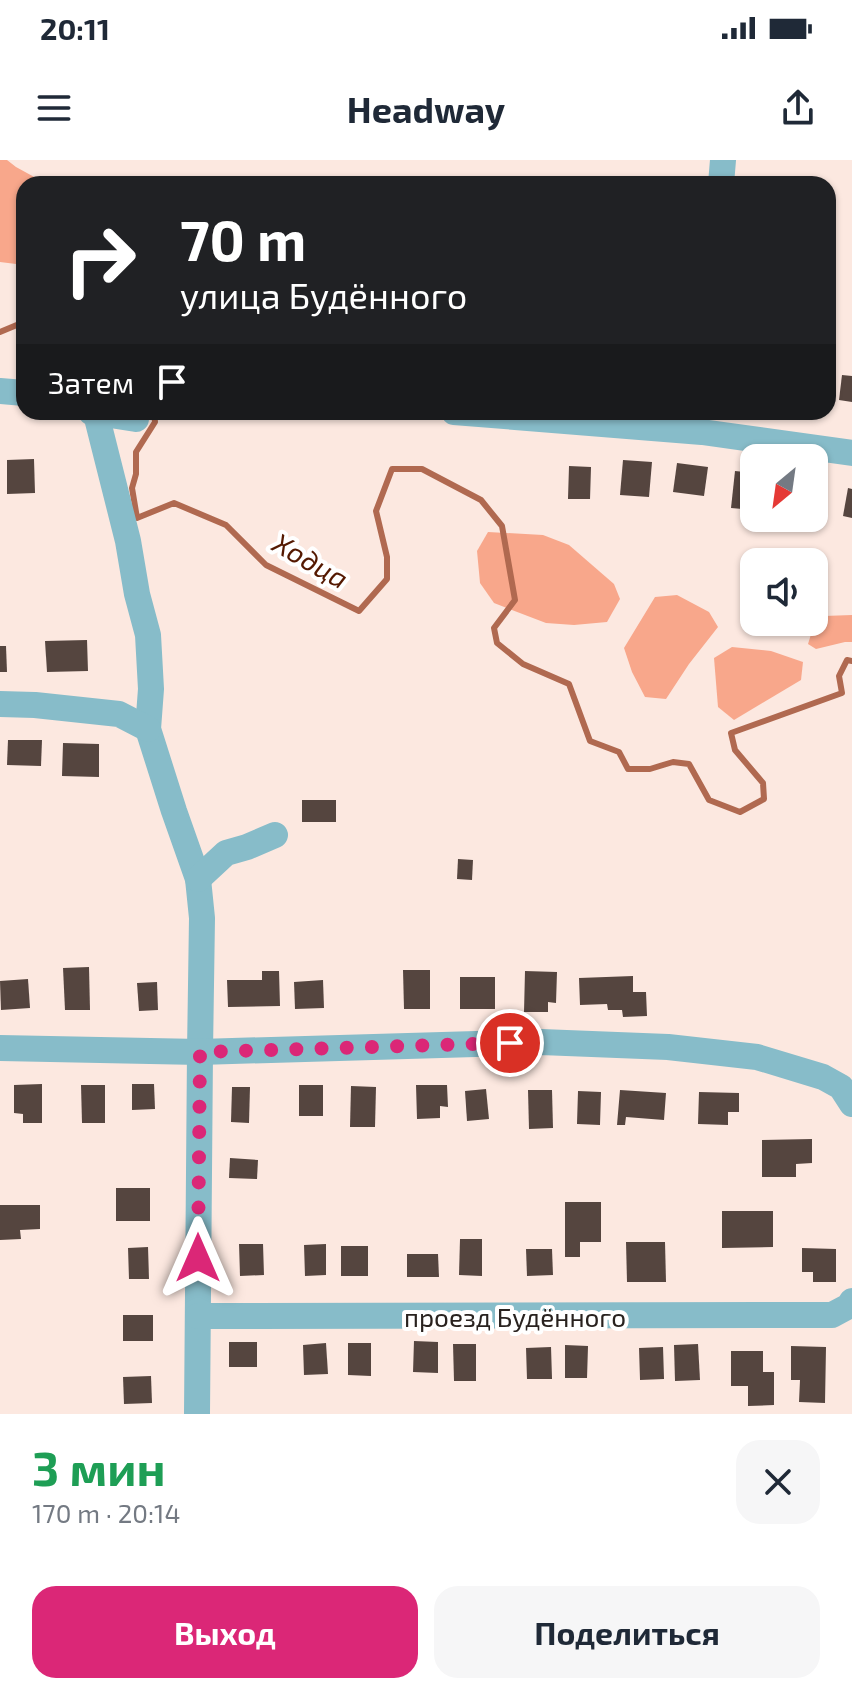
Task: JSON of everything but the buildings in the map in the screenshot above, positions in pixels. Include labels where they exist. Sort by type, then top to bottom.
[{"type":"street","points":[[95,420],[128,541],[148,635],[151,689],[148,729],[198,879],[202,918],[197,1414]]},
{"type":"street","points":[[654,420],[702,422],[852,453]]},
{"type":"street","points":[[0,704],[119,714],[148,729]]},
{"type":"street","points":[[198,879],[226,853],[275,835]]},
{"type":"street","points":[[0,1048],[200,1052],[541,1042],[668,1047],[757,1057],[823,1077],[841,1087],[852,1104]]},
{"type":"street","name":"проезд Будённого","points":[[198,1316],[842,1308]]},
{"type":"shaded area","points":[[0,160],[7,160],[32,176],[16,176],[16,264],[0,262]]},
{"type":"shaded area","points":[[488,532],[543,535],[569,545],[614,584],[620,599],[607,622],[574,625],[546,623],[494,603],[480,583],[477,551]]},
{"type":"shaded area","points":[[677,595],[709,612],[718,627],[666,699],[645,697],[624,648],[655,597]]},
{"type":"shaded area","points":[[852,615],[852,642],[816,649],[808,644],[810,636],[828,636],[828,616]]},
{"type":"shaded area","points":[[732,647],[771,651],[803,662],[801,680],[734,720],[718,707],[714,658]]},
{"type":"waterway","name":"Ходца","points":[[0,332],[16,325]]},
{"type":"waterway","name":"Ходца","points":[[155,420],[136,452],[136,474],[132,488],[137,518],[174,503],[226,525],[266,565],[359,611],[387,579],[387,557],[376,511],[392,469],[422,469],[481,500],[502,526],[515,600],[494,628],[497,643],[523,664],[569,684],[590,741],[619,752],[628,769],[650,769],[673,762],[689,764],[709,800],[740,812],[764,799],[763,783],[735,750],[731,733],[842,693],[839,676],[847,660],[852,661]]},
{"type":"route","points":[[198,1258],[200,1052],[510,1043]]}]
